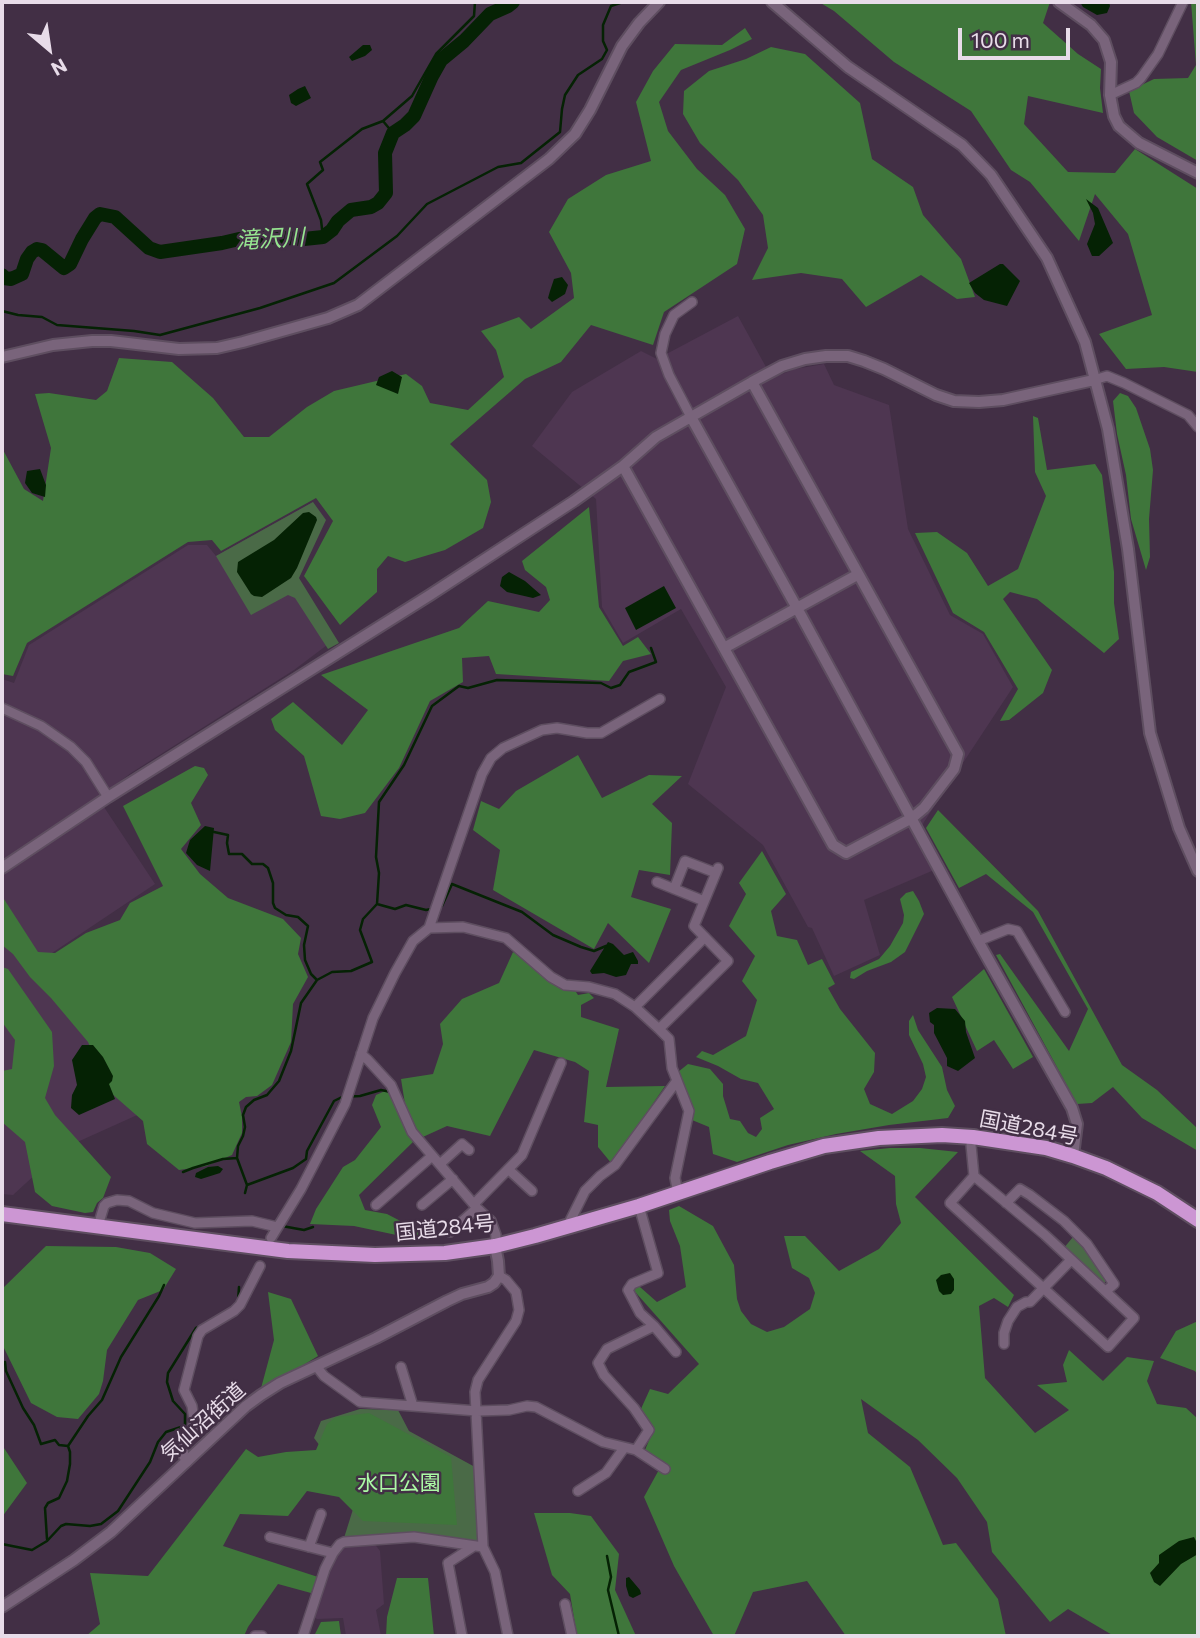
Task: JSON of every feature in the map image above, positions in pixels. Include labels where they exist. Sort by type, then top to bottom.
[{"type":"highway","name":"国道284号","points":[[879,1138],[898,1133],[941,1129],[1025,1137],[1110,1160],[1157,1183],[1198,1209]]},
{"type":"highway","name":"国道284号","points":[[2,1214],[288,1251],[375,1255],[445,1253],[495,1246],[567,1227],[824,1146],[879,1138],[942,1135],[1074,1151],[1157,1194],[1198,1220]]},
{"type":"street","points":[[2,357],[53,345],[92,341],[179,349],[216,348],[328,318],[358,305],[549,159],[575,134],[622,46],[659,2]]},
{"type":"street","points":[[772,2],[848,67],[962,145],[991,175],[1047,258],[1085,342],[1108,429],[1128,549],[1150,733],[1175,817],[1198,871]]},
{"type":"street","points":[[1059,2],[1091,25],[1104,40],[1111,62],[1111,95],[1116,121],[1139,143],[1198,173]]},
{"type":"street","points":[[1111,95],[1141,78],[1158,54],[1183,2]]},
{"type":"street","points":[[692,302],[674,315],[665,334],[661,353],[669,375],[1072,1108],[1076,1124],[1074,1151]]},
{"type":"street","points":[[2,868],[108,797],[430,596],[574,501],[623,466],[656,437],[782,366],[805,359],[848,356],[936,395],[954,401],[979,402],[1003,400],[1107,376],[1188,415],[1198,427]]},
{"type":"street","points":[[623,466],[833,845],[846,853],[912,818],[924,808],[954,769],[958,754],[752,382]]},
{"type":"street","points":[[724,648],[857,575]]},
{"type":"street","points":[[271,1238],[301,1189],[345,1104],[373,1018],[395,973],[413,941],[429,928],[482,774],[491,758],[503,748],[542,730],[557,728],[601,733],[660,699]]},
{"type":"street","points":[[2,708],[41,726],[71,747],[86,762],[108,797]]},
{"type":"street","points":[[659,1029],[728,961],[694,926],[717,871],[685,861],[674,889]]},
{"type":"street","points":[[657,882],[704,901]]},
{"type":"street","points":[[429,928],[463,928],[506,938],[551,977],[565,985],[589,987],[615,994],[635,1007],[659,1029],[668,1040],[676,1083],[689,1111],[674,1178],[678,1193]]},
{"type":"street","points":[[978,941],[1008,929],[1017,932],[1066,1012]]},
{"type":"street","points":[[635,1007],[705,937]]},
{"type":"street","points":[[361,1054],[391,1085],[412,1132],[491,1221],[496,1235],[499,1276],[516,1292],[519,1310],[516,1321],[478,1380],[475,1392],[479,1546],[495,1572],[508,1636]]},
{"type":"street","points":[[450,1232],[522,1155],[561,1063]]},
{"type":"street","points":[[567,1227],[585,1191],[615,1165],[676,1083]]},
{"type":"street","points":[[973,1137],[971,1145],[974,1176],[1107,1291],[1134,1318],[1108,1347],[950,1203],[974,1176]]},
{"type":"street","points":[[440,1164],[462,1144],[469,1150]]},
{"type":"street","points":[[376,1205],[432,1156]]},
{"type":"street","points":[[508,1169],[532,1191]]},
{"type":"street","points":[[422,1205],[453,1179]]},
{"type":"street","points":[[1006,1203],[1020,1188],[1063,1221],[1087,1244],[1114,1283],[1107,1291]]},
{"type":"street","points":[[98,1226],[104,1206],[117,1200],[129,1201],[153,1213],[195,1223],[253,1222],[277,1227]]},
{"type":"street","points":[[639,1206],[658,1273],[632,1284],[628,1290],[640,1314],[676,1352]]},
{"type":"street","points":[[1004,1344],[1004,1333],[1017,1307],[1030,1302],[1071,1260]]},
{"type":"street","points":[[187,1462],[183,1449],[192,1433],[194,1420],[192,1406],[184,1390],[198,1336],[202,1330],[240,1305],[260,1266]]},
{"type":"street","name":"気仙沼街道","points":[[2,1607],[111,1532],[261,1395],[424,1312],[462,1294],[488,1287],[499,1276]]},
{"type":"street","points":[[636,1450],[649,1430],[597,1363],[607,1349],[654,1326]]},
{"type":"street","points":[[316,1366],[324,1376],[360,1402],[477,1411],[536,1407],[603,1442],[636,1450],[665,1469]]},
{"type":"street","points":[[401,1367],[413,1406]]},
{"type":"street","points":[[578,1491],[606,1473],[624,1448]]},
{"type":"street","points":[[309,1547],[321,1514]]},
{"type":"street","points":[[303,1636],[325,1569],[340,1544],[414,1537],[479,1546]]},
{"type":"street","points":[[270,1538],[333,1553]]},
{"type":"street","points":[[462,1636],[448,1563],[479,1546]]},
{"type":"street","points":[[565,1604],[572,1636]]},
{"type":"street","points":[[255,1636],[262,1636]]},
{"type":"shaded area","points":[[1080,2],[1109,2],[1110,6],[1107,13],[1097,15],[1083,7]]},
{"type":"shaded area","points":[[363,45],[370,45],[372,50],[352,61],[349,57]]},
{"type":"shaded area","points":[[305,86],[311,98],[296,106],[291,103],[289,95]]},
{"type":"shaded area","points":[[1086,199],[1098,208],[1113,243],[1099,256],[1092,256],[1087,244],[1095,224]]},
{"type":"shaded area","points":[[1000,264],[1020,281],[1007,306],[984,300],[975,293],[969,283]]},
{"type":"shaded area","points":[[562,277],[568,285],[565,294],[552,302],[548,298],[554,279]]},
{"type":"shaded area","points":[[738,316],[772,378],[795,369],[824,364],[834,385],[889,405],[908,529],[950,615],[983,634],[1013,687],[924,822],[917,839],[934,870],[864,900],[880,955],[834,976],[812,928],[808,927],[763,845],[688,784],[726,687],[681,609],[623,643],[602,607],[596,499],[532,446],[572,392],[641,351],[657,359]]},
{"type":"shaded area","points":[[392,371],[402,377],[398,394],[376,385],[379,377]]},
{"type":"shaded area","points":[[40,469],[46,485],[45,497],[32,493],[25,483],[27,471]]},
{"type":"shaded area","points":[[313,502],[296,576],[335,639],[294,670],[131,773],[98,798],[155,884],[49,955],[155,1107],[64,1148],[13,1195],[2,1194],[2,679],[14,683],[29,645],[188,545],[207,545],[216,556]]},
{"type":"shaded area","points":[[309,512],[317,520],[291,578],[262,597],[251,594],[237,572],[238,562],[274,540],[303,513]]},
{"type":"shaded area","points":[[509,572],[541,595],[533,598],[507,592],[500,586],[502,577]]},
{"type":"shaded area","points":[[664,586],[676,608],[636,630],[625,608]]},
{"type":"shaded area","points":[[205,826],[214,828],[210,871],[197,865],[186,853],[190,840]]},
{"type":"shaded area","points":[[608,942],[624,955],[633,952],[638,961],[638,964],[631,964],[626,975],[616,977],[604,973],[592,974],[590,971]]},
{"type":"shaded area","points":[[937,1008],[955,1009],[965,1021],[975,1058],[958,1071],[947,1066],[947,1058],[934,1033],[934,1025],[930,1022],[929,1013]]},
{"type":"shaded area","points":[[82,1045],[93,1045],[103,1057],[113,1076],[109,1084],[115,1099],[79,1115],[71,1108],[72,1095],[77,1085],[72,1060]]},
{"type":"shaded area","points":[[218,1166],[223,1169],[220,1173],[201,1179],[195,1177],[196,1173],[208,1167]]},
{"type":"shaded area","points":[[950,1273],[954,1279],[954,1290],[951,1294],[943,1295],[936,1280],[941,1275]]},
{"type":"shaded area","points":[[1194,1537],[1198,1554],[1181,1564],[1160,1586],[1154,1582],[1150,1573],[1159,1563],[1159,1555],[1179,1541]]},
{"type":"shaded area","points":[[374,1543],[380,1551],[384,1604],[376,1610],[381,1636],[346,1636],[343,1618],[313,1617],[335,1552],[344,1545]]},
{"type":"shaded area","points":[[629,1577],[641,1594],[633,1598],[629,1596],[626,1586],[626,1578]]},
{"type":"green space","points":[[819,2],[1050,2],[1043,23],[1078,54],[1101,69],[1103,113],[1028,96],[1024,124],[1068,172],[1115,173],[1135,149],[1198,189],[1198,372],[1164,367],[1126,369],[1099,334],[1152,315],[1128,234],[1095,194],[1079,241],[1030,182],[1011,170],[971,111],[894,62],[834,11]]},
{"type":"green space","points":[[1191,2],[1198,2],[1198,161],[1157,137],[1134,113],[1129,91],[1154,79],[1188,78],[1196,65]]},
{"type":"green space","points":[[745,28],[752,39],[681,70],[659,102],[668,131],[697,169],[725,195],[745,229],[737,264],[664,312],[653,345],[591,325],[561,362],[525,379],[450,444],[487,480],[491,502],[483,528],[445,550],[405,562],[388,556],[377,569],[377,592],[340,625],[304,576],[333,521],[316,498],[221,551],[212,540],[188,542],[27,643],[13,676],[2,674],[2,448],[24,489],[43,501],[51,448],[35,394],[49,393],[96,400],[107,391],[119,358],[172,362],[213,398],[244,437],[269,437],[307,407],[334,391],[406,374],[422,386],[430,403],[468,410],[504,377],[496,350],[481,331],[519,317],[531,329],[574,298],[571,273],[549,232],[568,199],[606,175],[651,161],[636,102],[653,71],[675,44],[722,45]]},
{"type":"green space","points":[[771,47],[805,54],[860,103],[872,159],[913,187],[923,215],[961,259],[975,297],[957,299],[921,275],[866,307],[842,279],[801,273],[752,280],[768,248],[763,215],[738,180],[700,143],[683,114],[684,91],[709,71],[746,59]]},
{"type":"green space","points":[[1120,393],[1128,396],[1136,408],[1150,449],[1153,470],[1149,519],[1150,557],[1146,570],[1131,519],[1126,475],[1117,434],[1113,401]]},
{"type":"green space","points":[[1033,416],[1038,418],[1047,470],[1095,464],[1102,475],[1119,639],[1104,653],[1037,599],[1010,592],[1003,599],[1052,670],[1043,693],[1009,720],[1000,721],[1018,689],[984,632],[953,613],[915,533],[937,532],[967,553],[988,586],[1018,569],[1046,496],[1035,472]]},
{"type":"green space","points":[[313,502],[326,520],[299,578],[339,643],[328,649],[295,598],[288,595],[251,615],[216,556]]},
{"type":"green space","points":[[589,507],[599,607],[623,646],[638,637],[651,654],[623,661],[609,681],[496,674],[489,656],[462,658],[463,682],[430,701],[399,768],[365,813],[340,819],[321,816],[304,756],[275,730],[271,719],[293,702],[342,745],[368,710],[321,675],[459,628],[488,601],[539,612],[550,600],[546,587],[525,570],[522,561]]},
{"type":"green space","points":[[578,755],[602,798],[649,775],[682,776],[652,804],[672,823],[670,875],[639,870],[631,897],[671,909],[649,963],[608,923],[594,949],[493,890],[500,850],[473,830],[481,801],[499,809],[516,791]]},
{"type":"green space","points":[[195,766],[204,768],[208,775],[191,803],[201,825],[181,849],[200,874],[228,898],[283,919],[301,938],[298,954],[308,977],[293,1004],[291,1042],[272,1085],[257,1096],[246,1097],[239,1102],[242,1133],[232,1155],[206,1166],[179,1170],[147,1144],[143,1121],[111,1093],[88,1042],[13,954],[2,945],[2,896],[38,952],[55,953],[86,933],[120,920],[130,903],[163,886],[123,806]]},
{"type":"green space","points":[[938,810],[1038,911],[1122,1065],[1157,1090],[1198,1129],[1198,1151],[1142,1118],[1113,1087],[1092,1103],[1077,1104],[996,955],[1000,954],[1069,1051],[1088,1009],[1033,912],[986,874],[959,888],[926,828]]},
{"type":"green space","points":[[762,851],[786,894],[771,911],[777,936],[797,940],[808,965],[822,959],[835,984],[828,988],[840,1009],[875,1053],[874,1072],[864,1089],[870,1104],[892,1114],[913,1101],[922,1089],[926,1077],[923,1064],[909,1035],[909,1021],[913,1015],[918,1030],[942,1067],[947,1090],[955,1106],[948,1118],[836,1134],[788,1145],[737,1162],[713,1154],[709,1127],[692,1120],[678,1072],[688,1064],[710,1069],[723,1084],[723,1096],[730,1119],[740,1121],[748,1133],[756,1137],[762,1129],[760,1118],[774,1109],[758,1083],[741,1079],[696,1057],[702,1051],[713,1055],[746,1036],[757,1000],[742,981],[755,956],[729,926],[746,894],[739,883]]},
{"type":"green space","points":[[913,891],[924,914],[905,952],[891,962],[854,979],[850,978],[851,972],[879,959],[890,946],[903,923],[900,899]]},
{"type":"green space","points":[[513,952],[574,989],[578,995],[589,993],[594,998],[581,1005],[581,1017],[619,1029],[606,1087],[665,1086],[612,1164],[598,1147],[598,1125],[584,1122],[589,1071],[575,1062],[534,1050],[490,1136],[447,1126],[414,1141],[359,1195],[365,1210],[387,1214],[437,1240],[420,1240],[354,1226],[310,1224],[316,1209],[343,1167],[355,1160],[381,1127],[372,1105],[376,1095],[385,1091],[405,1104],[401,1079],[433,1074],[443,1044],[440,1024],[462,999],[499,983]]},
{"type":"green space","points":[[2,967],[8,969],[52,1032],[54,1066],[45,1098],[55,1115],[111,1177],[103,1198],[93,1212],[85,1213],[52,1206],[35,1192],[25,1142],[2,1122],[2,1071],[12,1069],[15,1040],[2,1022]]},
{"type":"green space","points":[[984,969],[1033,1057],[1013,1069],[994,1040],[977,1051],[952,997]]},
{"type":"green space","points":[[890,1148],[958,1152],[915,1197],[1014,1295],[1008,1307],[994,1298],[979,1306],[985,1378],[1035,1433],[1069,1410],[1037,1385],[1067,1382],[1063,1365],[1069,1350],[1103,1381],[1127,1357],[1154,1361],[1147,1381],[1157,1404],[1186,1408],[1198,1419],[1198,1636],[1114,1636],[1068,1609],[1050,1622],[992,1552],[987,1522],[957,1478],[918,1440],[861,1399],[868,1433],[910,1467],[943,1545],[956,1543],[998,1599],[1006,1636],[846,1636],[807,1581],[753,1592],[734,1636],[714,1636],[674,1566],[644,1497],[661,1466],[645,1450],[653,1431],[640,1411],[650,1389],[668,1394],[699,1364],[629,1285],[640,1287],[657,1302],[686,1287],[680,1246],[670,1221],[669,1210],[679,1206],[713,1226],[734,1265],[737,1299],[741,1311],[751,1324],[767,1332],[784,1327],[810,1309],[815,1293],[809,1278],[792,1268],[784,1236],[805,1236],[839,1271],[879,1249],[901,1223],[896,1204],[895,1176],[860,1151]]},
{"type":"green space","points":[[1073,1237],[1087,1249],[1106,1281],[1103,1285],[1063,1249]]},
{"type":"green space","points":[[46,1246],[116,1247],[150,1253],[176,1269],[163,1290],[138,1300],[107,1350],[99,1394],[78,1419],[57,1417],[31,1403],[2,1344],[2,1289]]},
{"type":"green space","points":[[268,1292],[291,1299],[318,1356],[260,1392],[274,1340]]},
{"type":"green space","points":[[1198,1321],[1198,1376],[1195,1371],[1160,1358],[1176,1331]]},
{"type":"green space","name":"水口公園","points":[[360,1409],[398,1410],[409,1431],[475,1467],[479,1542],[344,1538],[354,1506],[329,1458],[314,1438],[321,1421]]},
{"type":"green space","points":[[369,1413],[451,1457],[457,1525],[363,1521],[339,1497],[307,1491],[288,1516],[240,1514],[223,1546],[318,1577],[311,1593],[278,1584],[244,1636],[86,1636],[100,1624],[90,1573],[148,1576],[246,1449],[258,1457],[316,1450],[327,1424],[336,1417]]},
{"type":"green space","points":[[2,1445],[27,1483],[2,1517]]},
{"type":"green space","points":[[534,1513],[591,1516],[619,1554],[615,1590],[636,1636],[577,1636],[570,1594],[552,1575]]},
{"type":"green space","points":[[397,1578],[428,1578],[434,1636],[386,1636],[387,1617]]},
{"type":"green space","points":[[339,1621],[341,1636],[314,1636],[321,1622]]},
{"type":"waterway","points":[[323,237],[321,220],[307,184],[323,170],[320,162],[362,129],[383,121],[412,96],[436,54],[474,16],[475,2]]},
{"type":"waterway","name":"滝沢川","points":[[2,275],[11,279],[22,274],[27,259],[37,249],[64,268],[70,264],[82,239],[100,214],[115,217],[149,248],[160,252],[252,236],[304,239],[323,237],[351,210],[371,207],[378,203],[386,193],[385,153],[393,133],[414,116],[441,60],[490,14],[513,2]]},
{"type":"waterway","points":[[2,311],[42,317],[57,325],[160,335],[260,308],[334,283],[397,236],[427,204],[498,167],[521,163],[560,132],[565,95],[578,75],[602,59],[607,50],[603,41],[603,25],[611,6],[623,2]]},
{"type":"waterway","points":[[383,121],[393,133]]},
{"type":"waterway","points":[[237,1158],[245,1127],[243,1115],[246,1107],[254,1100],[267,1095],[279,1081],[291,1051],[301,1003],[317,980],[332,972],[351,971],[372,962],[360,930],[363,919],[377,904],[379,802],[404,765],[432,706],[459,686],[468,688],[497,680],[601,683],[611,688],[620,685],[629,672],[656,662],[651,648]]},
{"type":"waterway","points":[[214,832],[228,835],[229,854],[242,854],[252,864],[263,864],[268,868],[273,883],[275,908],[286,915],[298,917],[308,926],[304,945],[305,960],[317,980]]},
{"type":"waterway","points":[[438,907],[442,906],[452,884],[522,912],[553,935],[581,947],[594,951],[606,946]]},
{"type":"waterway","points":[[377,904],[395,909],[406,905],[431,909]]},
{"type":"waterway","points":[[247,1185],[293,1168],[306,1159],[307,1151],[334,1101],[381,1090],[391,1092]]},
{"type":"waterway","points":[[183,1172],[223,1159],[237,1158],[247,1185],[245,1193]]},
{"type":"waterway","points":[[282,1226],[304,1230],[313,1227]]},
{"type":"waterway","points":[[68,1446],[102,1400],[121,1357],[164,1285]]},
{"type":"waterway","points":[[238,1301],[239,1287]]},
{"type":"waterway","points":[[2,1544],[32,1550],[47,1541],[61,1526],[101,1524],[118,1511],[150,1462],[158,1442],[166,1432],[185,1424],[185,1414],[173,1401],[167,1382],[168,1373],[196,1328],[201,1326]]},
{"type":"waterway","points":[[5,1362],[6,1371],[41,1444],[55,1440],[59,1445],[68,1446],[70,1452],[67,1481],[59,1498],[48,1503],[45,1508],[47,1539]]},
{"type":"waterway","points":[[607,1556],[611,1577],[608,1590],[619,1636]]}]
